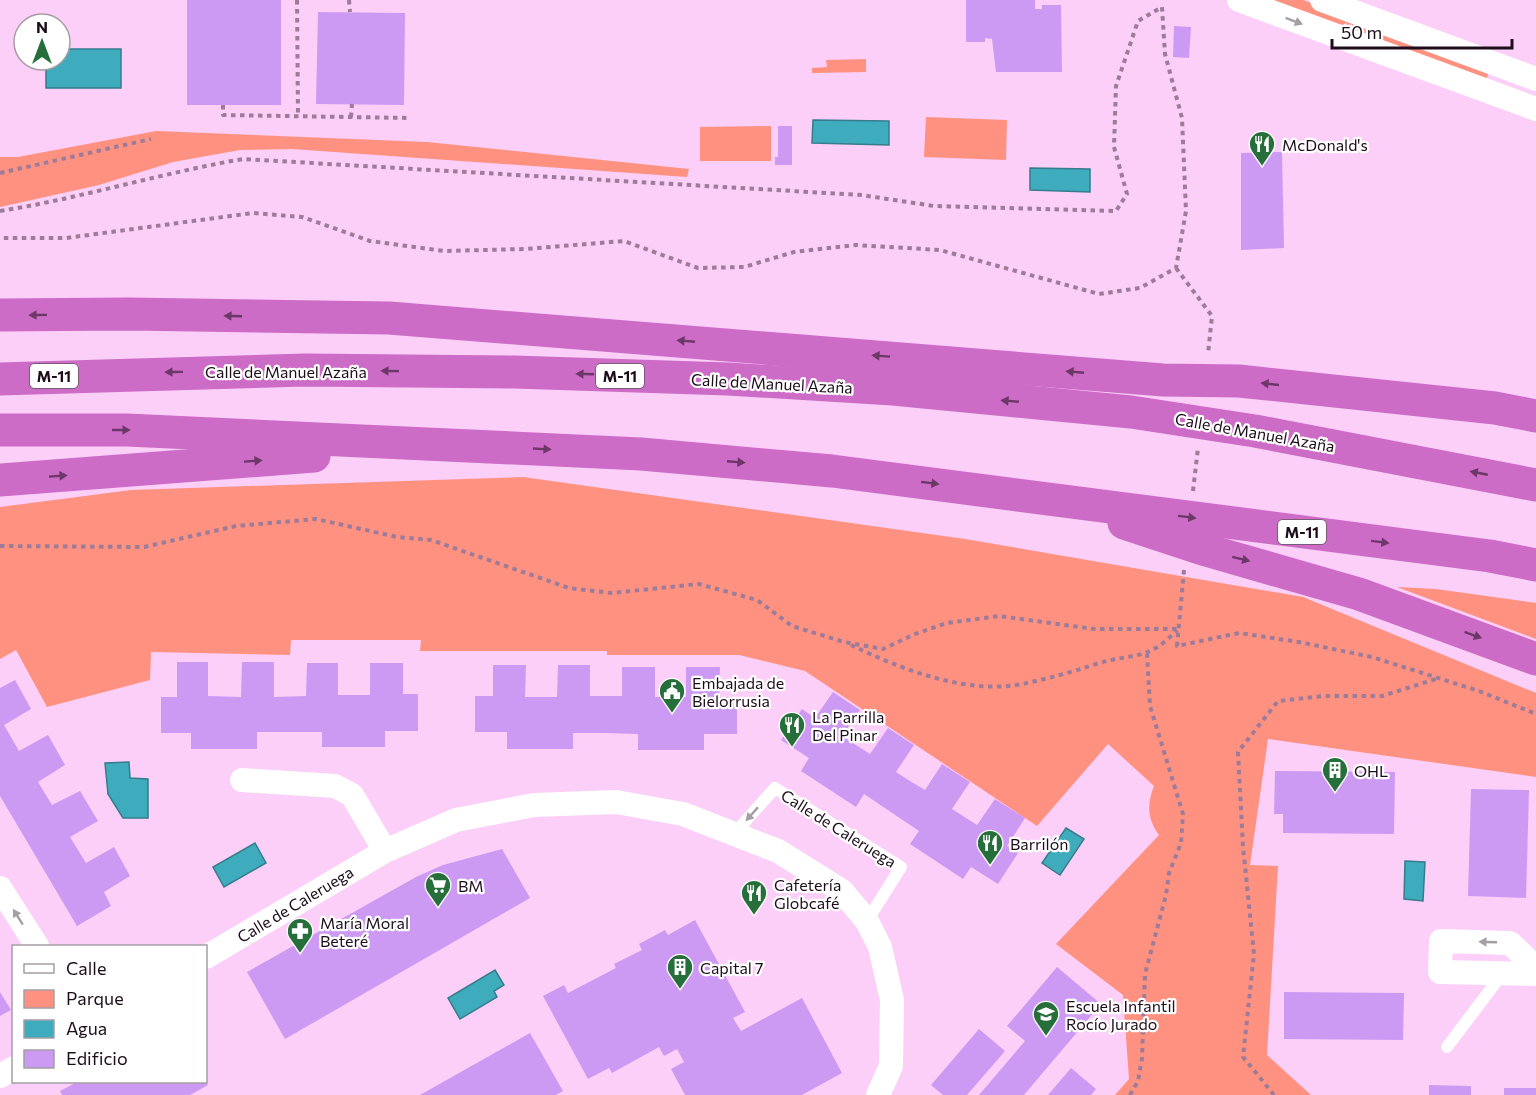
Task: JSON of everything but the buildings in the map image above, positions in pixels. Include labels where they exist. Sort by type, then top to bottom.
[{"type":"highway","points":[[0,315],[129,314],[389,318],[1163,380],[1239,381],[1495,408],[1536,416]]},
{"type":"highway","points":[[291,318],[385,330],[566,346],[666,360],[729,379]]},
{"type":"highway","name":"Calle de Manuel Azaña","points":[[0,378],[305,370],[514,372],[729,379],[893,389],[1131,412],[1255,431],[1536,485]]},
{"type":"highway","points":[[1131,412],[1182,400],[1496,423],[1536,423]]},
{"type":"highway","name":"M-11","points":[[0,430],[127,430],[641,454],[821,470],[1478,555],[1536,565]]},
{"type":"highway","points":[[0,480],[298,457],[483,446]]},
{"type":"highway","points":[[1067,501],[1206,550],[1359,594],[1536,659]]},
{"type":"street","points":[[1239,0],[1536,109]]},
{"type":"street","points":[[1322,0],[1536,79]]},
{"type":"street","points":[[242,780],[335,786],[352,795],[385,851]]},
{"type":"street","name":"Calle de Caleruega","points":[[207,956],[385,851],[456,820],[546,805],[616,802],[683,814],[778,851],[842,891],[867,921],[880,947],[892,1000],[891,1066],[878,1095]]},
{"type":"street","points":[[0,888],[36,945]]},
{"type":"street","points":[[1536,968],[1510,943],[1442,941],[1440,972],[1536,974]]},
{"type":"lane","name":"Calle de Caleruega","points":[[734,834],[775,788],[901,867],[867,921]]},
{"type":"lane","points":[[1447,1047],[1503,973]]},
{"type":"path","points":[[297,0],[298,115]]},
{"type":"path","points":[[349,0],[350,12]]},
{"type":"path","points":[[0,211],[54,202],[183,169],[243,159],[861,195],[934,206],[1116,211],[1127,194],[1114,147],[1116,86],[1138,21],[1162,7],[1166,54],[1182,118],[1186,211],[1176,268],[1212,316],[1207,362]]},
{"type":"path","points":[[351,104],[351,117]]},
{"type":"path","points":[[223,105],[223,115],[411,118]]},
{"type":"path","points":[[0,173],[151,139]]},
{"type":"path","points":[[0,238],[66,238],[253,213],[302,217],[370,242],[444,251],[525,249],[624,242],[698,267],[744,267],[794,252],[856,245],[940,250],[1020,270],[1099,294],[1140,288],[1176,268]]},
{"type":"path","points":[[1192,501],[1198,443]]},
{"type":"path","points":[[0,546],[144,547],[236,526],[316,519],[397,537],[431,540],[569,588],[611,593],[699,584],[757,600],[792,626],[844,642],[922,675],[996,686],[1020,685],[1073,673],[1124,657],[1147,654],[1161,647],[1178,629]]},
{"type":"path","points":[[1185,559],[1177,646],[1239,633],[1372,657],[1479,691],[1536,714]]},
{"type":"path","points":[[844,642],[883,649],[915,634],[947,623],[999,616],[1094,629],[1178,629]]},
{"type":"path","points":[[1130,1095],[1138,1081],[1142,1058],[1145,974],[1166,895],[1169,873],[1181,843],[1183,814],[1150,706],[1147,654]]},
{"type":"path","points":[[1274,1095],[1243,1057],[1254,954],[1243,847],[1238,752],[1278,701],[1323,696],[1382,696],[1437,678]]},
{"type":"green space","points":[[1268,0],[1303,0],[1486,70],[1488,75],[1486,79]]},
{"type":"green space","points":[[866,59],[866,72],[812,73],[812,68],[827,67],[826,60]]},
{"type":"green space","points":[[926,117],[1007,120],[1006,160],[924,157]]},
{"type":"green space","points":[[771,126],[771,161],[700,161],[700,127]]},
{"type":"green space","points":[[156,131],[427,142],[689,169],[687,177],[292,149],[240,150],[173,162],[99,185],[0,207],[0,157],[18,157]]},
{"type":"green space","points":[[523,477],[965,539],[1303,597],[1536,693],[1536,777],[1268,739],[1250,865],[1278,866],[1267,1055],[1311,1095],[1115,1095],[1129,1079],[1123,995],[1056,944],[1159,835],[1152,823],[1149,811],[1154,786],[1108,744],[1037,826],[805,671],[739,655],[607,655],[607,651],[420,651],[421,640],[291,640],[290,655],[151,652],[150,680],[47,707],[16,650],[0,659],[0,507],[131,490]]},
{"type":"green space","points":[[1397,587],[1436,589],[1536,603],[1536,639]]},
{"type":"water","points":[[72,49],[121,49],[121,88],[46,88],[46,72],[72,72]]},
{"type":"water","points":[[813,120],[889,121],[889,145],[812,143]]},
{"type":"water","points":[[1030,168],[1090,169],[1090,192],[1030,190]]},
{"type":"water","points":[[129,762],[130,778],[148,779],[148,818],[123,818],[108,794],[105,763]]},
{"type":"water","points":[[1066,828],[1084,839],[1060,875],[1042,863]]},
{"type":"water","points":[[255,843],[266,863],[224,887],[213,867]]},
{"type":"water","points":[[1405,861],[1425,862],[1423,901],[1404,899]]},
{"type":"water","points":[[495,970],[504,985],[494,991],[497,997],[460,1019],[448,998]]},
{"type":"place","name":"McDonald's","points":[[1262,167]]},
{"type":"place","name":"Embajada de Bielorrusia","points":[[672,714]]},
{"type":"place","name":"La Parrilla Del Pinar","points":[[792,748]]},
{"type":"place","name":"OHL","points":[[1335,793]]},
{"type":"place","name":"Barrilón","points":[[990,866]]},
{"type":"place","name":"BM","points":[[438,908]]},
{"type":"place","name":"Cafetería Globcafé","points":[[754,916]]},
{"type":"place","name":"María Moral Beteré","points":[[300,954]]},
{"type":"place","name":"Capital 7","points":[[680,990]]},
{"type":"place","name":"Escuela Infantil Rocío Jurado","points":[[1046,1037]]}]
